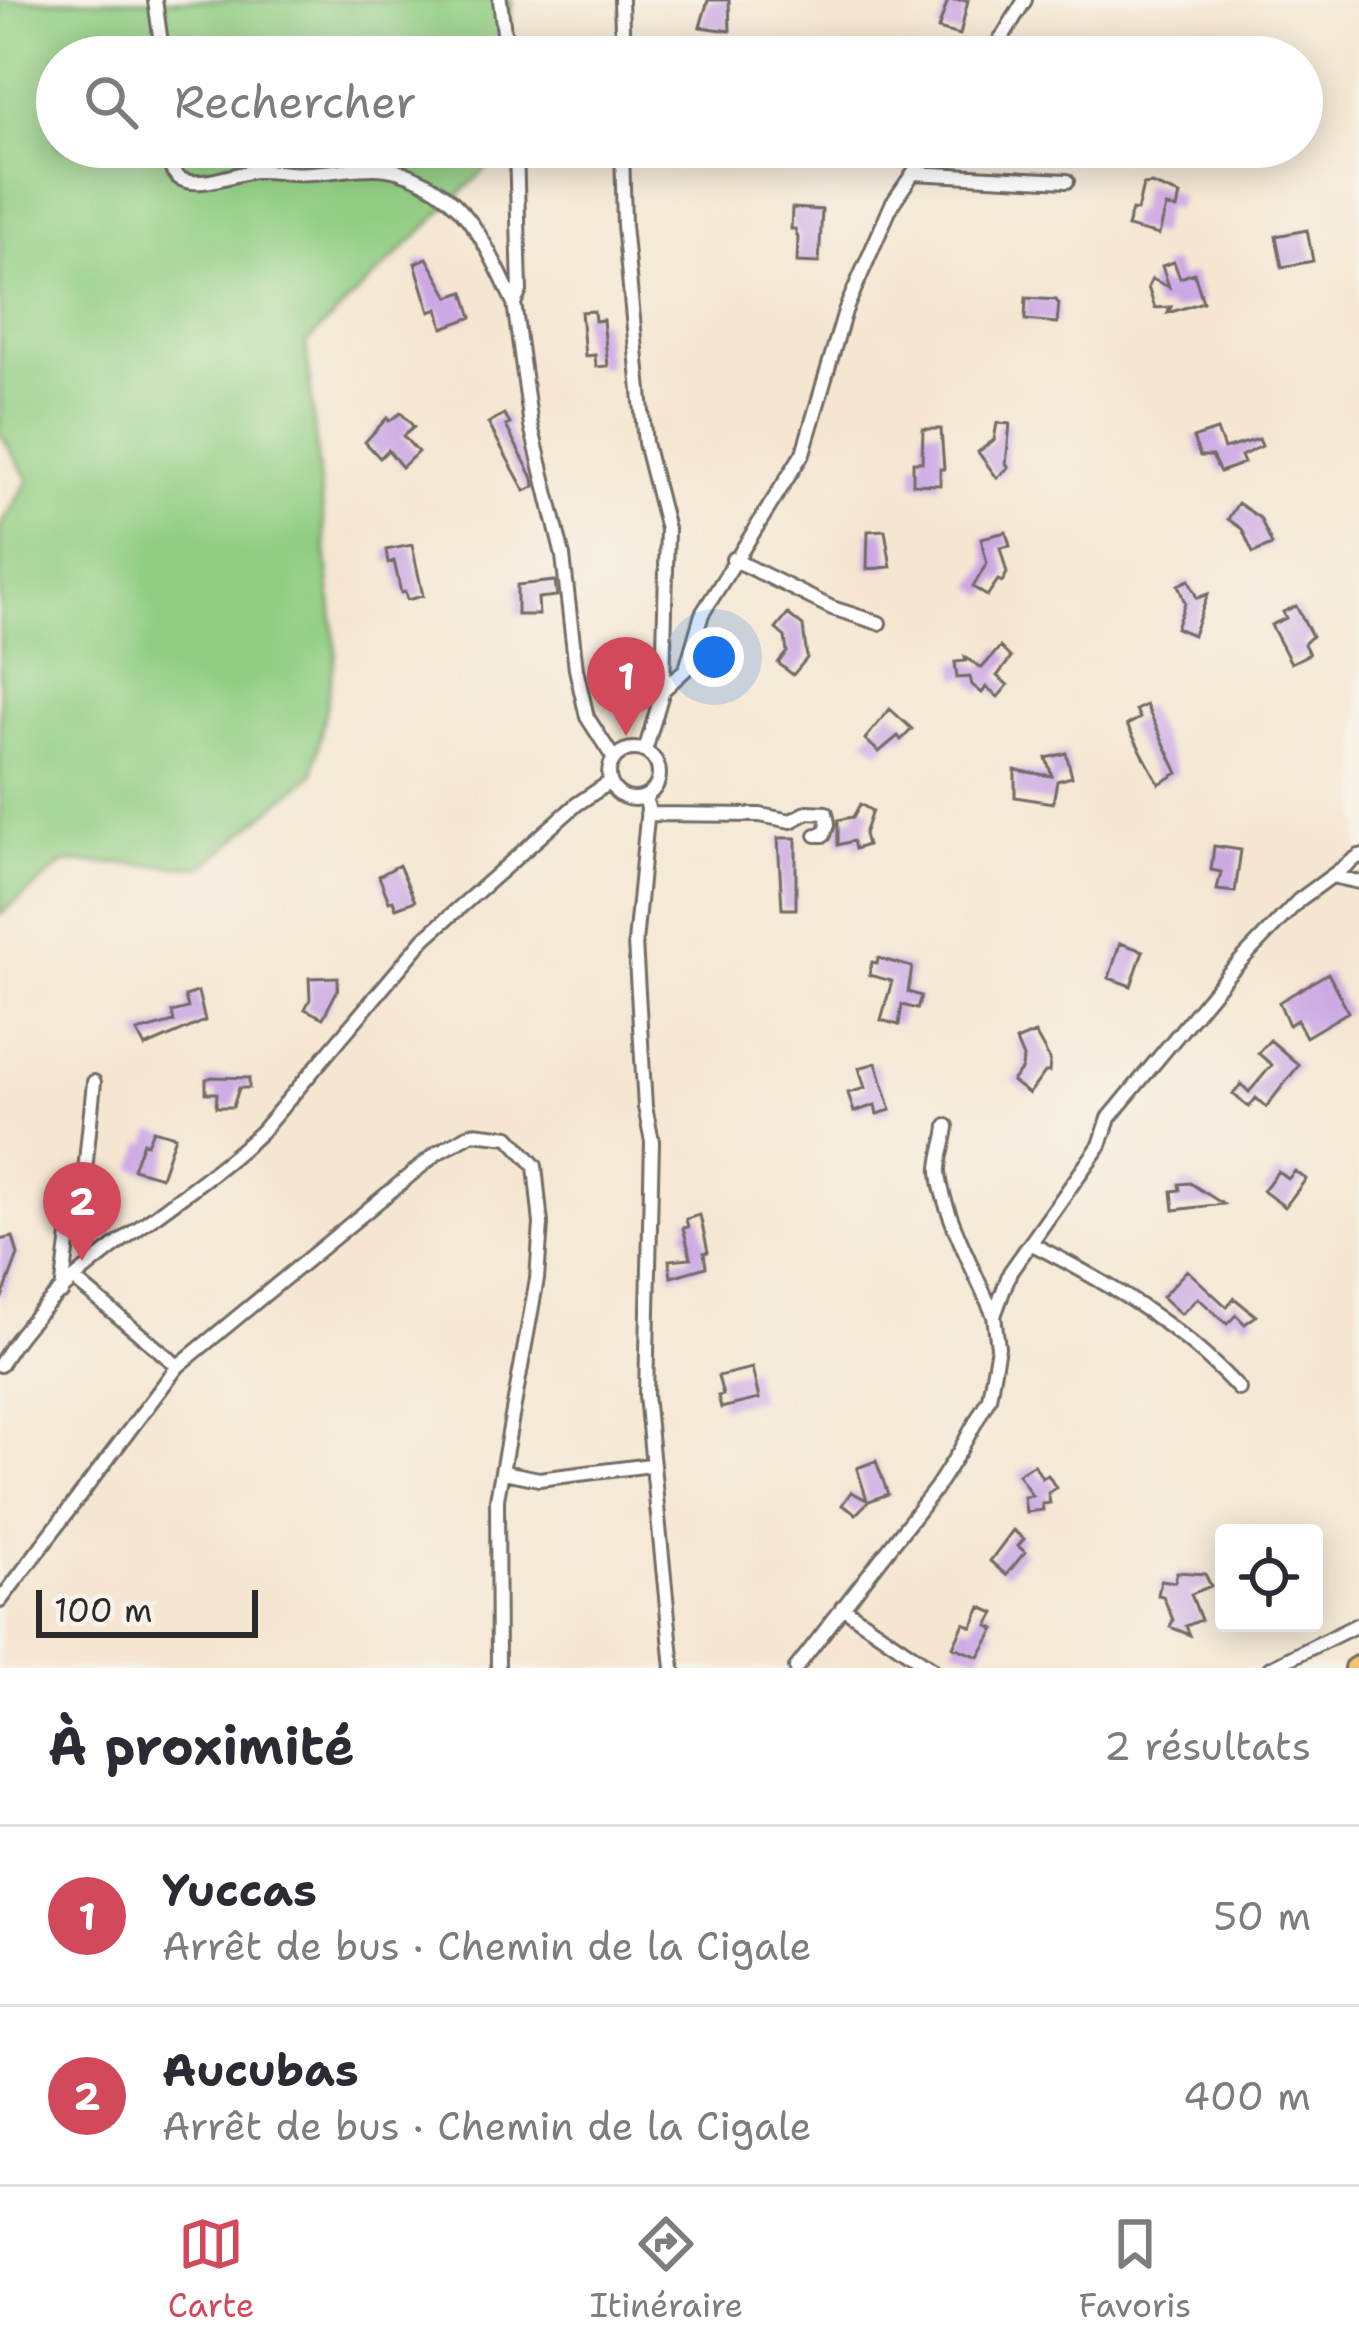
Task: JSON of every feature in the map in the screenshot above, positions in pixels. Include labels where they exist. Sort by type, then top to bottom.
[{"type":"street","points":[[155,0],[160,36]]},
{"type":"street","points":[[500,0],[504,36]]},
{"type":"street","points":[[621,0],[622,36]]},
{"type":"street","points":[[1003,36],[1025,0]]},
{"type":"street","points":[[171,168],[182,179],[195,182],[257,171],[310,174],[343,168]]},
{"type":"street","points":[[393,168],[438,190],[468,219],[484,240],[514,303],[531,426],[563,556],[576,669],[587,717],[614,759]]},
{"type":"street","points":[[514,303],[520,291],[517,168]]},
{"type":"street","points":[[623,168],[645,443],[667,530],[663,690],[645,751]]},
{"type":"street","points":[[663,690],[686,669],[702,614],[803,453],[845,311],[892,204],[916,168]]},
{"type":"street","points":[[913,173],[1067,181]]},
{"type":"street","points":[[733,559],[832,608],[879,623]]},
{"type":"street","points":[[0,1365],[20,1330],[62,1292],[236,1156],[304,1084],[425,938],[577,804],[610,782],[614,759],[622,752],[645,751]]},
{"type":"street","points":[[610,782],[628,799],[645,797],[654,790],[659,768],[645,751]]},
{"type":"street","points":[[645,797],[634,943],[645,1107],[652,1141],[645,1329],[651,1466],[673,1668]]},
{"type":"street","points":[[647,814],[760,815],[791,821],[808,812],[826,813],[824,835],[816,835]]},
{"type":"street","points":[[994,1316],[1010,1272],[1100,1145],[1109,1118],[1229,973],[1299,900],[1359,856]]},
{"type":"street","points":[[1332,876],[1359,883]]},
{"type":"street","points":[[62,1292],[71,1220],[83,1191],[94,1082]]},
{"type":"street","points":[[796,1668],[936,1488],[989,1398],[998,1347],[994,1316],[941,1183],[938,1168],[947,1126]]},
{"type":"street","points":[[0,1600],[178,1366],[437,1153],[473,1133],[508,1137],[535,1166],[541,1224],[537,1279],[497,1499],[498,1668]]},
{"type":"street","points":[[1032,1244],[1144,1306],[1209,1356],[1239,1389]]},
{"type":"street","points":[[76,1281],[178,1366]]},
{"type":"street","points":[[504,1472],[539,1479],[651,1466]]},
{"type":"street","points":[[842,1607],[932,1668]]},
{"type":"street","points":[[1270,1668],[1359,1624]]},
{"type":"green space","points":[[0,0],[512,0],[508,36],[36,36],[36,168],[487,168],[306,343],[336,653],[313,774],[203,867],[65,862],[0,915],[0,527],[29,480],[0,433]]},
{"type":"building","points":[[708,0],[729,0],[730,31],[700,27]]},
{"type":"building","points":[[948,0],[968,0],[960,35],[938,29]]},
{"type":"building","points":[[1143,185],[1180,195],[1177,209],[1166,207],[1159,235],[1127,227],[1132,210],[1137,211]]},
{"type":"building","points":[[792,208],[822,210],[819,263],[797,262]]},
{"type":"building","points":[[1307,230],[1313,261],[1282,267],[1276,236]]},
{"type":"building","points":[[427,258],[449,297],[464,292],[472,317],[443,328],[438,309],[430,312],[415,263]]},
{"type":"building","points":[[1174,262],[1180,278],[1194,273],[1203,302],[1168,313],[1171,307],[1155,308],[1148,287],[1152,279],[1169,287],[1162,266]]},
{"type":"building","points":[[1026,298],[1056,300],[1057,323],[1025,320]]},
{"type":"building","points":[[594,311],[595,321],[603,320],[608,366],[596,367],[595,355],[585,356],[581,312]]},
{"type":"building","points":[[401,413],[414,427],[403,436],[418,452],[402,467],[388,450],[380,458],[365,442],[387,418]]},
{"type":"building","points":[[504,414],[535,486],[525,491],[488,423]]},
{"type":"building","points":[[997,423],[1010,424],[1009,467],[997,478],[978,452],[994,440]]},
{"type":"building","points":[[923,429],[941,429],[944,469],[940,469],[940,485],[913,484],[913,462],[922,462]]},
{"type":"building","points":[[1217,430],[1224,449],[1259,439],[1262,446],[1241,456],[1244,463],[1220,472],[1212,456],[1200,456],[1193,438]]},
{"type":"building","points":[[1238,503],[1260,518],[1272,545],[1253,553],[1242,529],[1228,519]]},
{"type":"building","points":[[885,530],[891,567],[867,569],[868,531]]},
{"type":"building","points":[[1006,532],[1010,546],[1000,548],[1007,573],[987,596],[973,587],[987,563],[981,538]]},
{"type":"building","points":[[412,545],[423,596],[407,600],[386,550]]},
{"type":"building","points":[[1189,580],[1197,598],[1208,594],[1193,635],[1176,628],[1185,603],[1178,585]]},
{"type":"building","points":[[555,581],[557,596],[538,598],[539,615],[517,615],[517,585]]},
{"type":"building","points":[[1296,606],[1312,636],[1304,644],[1309,654],[1291,663],[1271,625]]},
{"type":"building","points":[[788,614],[803,626],[807,658],[793,675],[778,663],[787,652],[785,637],[776,629]]},
{"type":"building","points":[[1000,647],[1011,658],[997,676],[1008,685],[998,697],[986,687],[982,693],[970,677],[957,678],[955,662],[966,661],[965,657],[982,668]]},
{"type":"building","points":[[1146,705],[1178,773],[1159,784],[1127,725],[1140,718],[1136,710]]},
{"type":"building","points":[[890,709],[912,729],[879,752],[865,739]]},
{"type":"building","points":[[1066,753],[1072,777],[1057,781],[1053,803],[1015,797],[1015,770],[1052,776],[1046,758]]},
{"type":"building","points":[[860,804],[872,811],[864,834],[867,845],[855,849],[853,841],[838,845],[838,820],[853,817]]},
{"type":"building","points":[[778,838],[796,838],[796,909],[782,909]]},
{"type":"building","points":[[1214,846],[1241,850],[1235,892],[1217,890],[1221,872],[1211,870]]},
{"type":"building","points":[[399,865],[415,901],[396,908],[379,876]]},
{"type":"building","points":[[1120,943],[1143,951],[1131,986],[1109,978]]},
{"type":"building","points":[[878,958],[912,967],[908,992],[921,996],[917,1009],[902,1005],[899,1025],[881,1020],[892,981],[869,975]]},
{"type":"building","points":[[1328,973],[1348,1012],[1306,1037],[1297,1020],[1289,1025],[1279,1002]]},
{"type":"building","points":[[338,977],[338,989],[323,1018],[305,1009],[310,999],[309,978]]},
{"type":"building","points":[[198,992],[205,1021],[145,1047],[137,1032],[174,1022],[172,1012],[188,1008],[185,996]]},
{"type":"building","points":[[1035,1033],[1050,1060],[1049,1072],[1029,1094],[1012,1081],[1022,1069],[1016,1041]]},
{"type":"building","points":[[1270,1040],[1299,1065],[1266,1107],[1256,1098],[1249,1107],[1233,1094],[1241,1084],[1249,1092],[1272,1065],[1258,1053]]},
{"type":"building","points":[[876,1063],[891,1110],[877,1114],[875,1105],[854,1112],[848,1093],[865,1088],[859,1068]]},
{"type":"building","points":[[249,1078],[249,1088],[239,1088],[233,1107],[216,1107],[217,1093],[206,1093],[206,1079]]},
{"type":"building","points":[[153,1130],[175,1136],[161,1177],[133,1169]]},
{"type":"building","points":[[1278,1171],[1288,1179],[1295,1171],[1306,1179],[1285,1207],[1263,1191]]},
{"type":"building","points":[[1190,1183],[1223,1204],[1174,1210],[1172,1191]]},
{"type":"building","points":[[700,1215],[708,1252],[704,1253],[706,1267],[671,1277],[669,1260],[691,1258],[683,1228],[688,1227],[686,1219]]},
{"type":"building","points":[[13,1237],[18,1255],[0,1303],[0,1240]]},
{"type":"building","points":[[1187,1270],[1227,1307],[1234,1298],[1256,1316],[1245,1324],[1236,1315],[1227,1324],[1198,1298],[1181,1314],[1162,1297]]},
{"type":"building","points":[[752,1368],[759,1399],[721,1408],[718,1376]]},
{"type":"building","points":[[876,1461],[888,1494],[869,1501],[856,1514],[842,1505],[851,1492],[867,1500],[857,1468]]},
{"type":"building","points":[[1034,1464],[1056,1488],[1048,1493],[1050,1503],[1042,1504],[1043,1510],[1026,1512],[1024,1497],[1032,1496],[1018,1474]]},
{"type":"building","points":[[1013,1530],[1024,1539],[1018,1546],[1025,1552],[1006,1575],[990,1561]]},
{"type":"building","points":[[1177,1572],[1205,1574],[1211,1586],[1191,1594],[1201,1620],[1186,1626],[1190,1635],[1170,1627],[1173,1620],[1163,1596],[1158,1595],[1161,1580],[1175,1582]]},
{"type":"building","points":[[981,1607],[995,1613],[988,1626],[995,1629],[979,1657],[953,1647],[964,1623],[972,1627]]},
{"type":"place","name":"Yuccas","points":[[626,736]]},
{"type":"place","name":"Aucubas","points":[[82,1261]]}]
